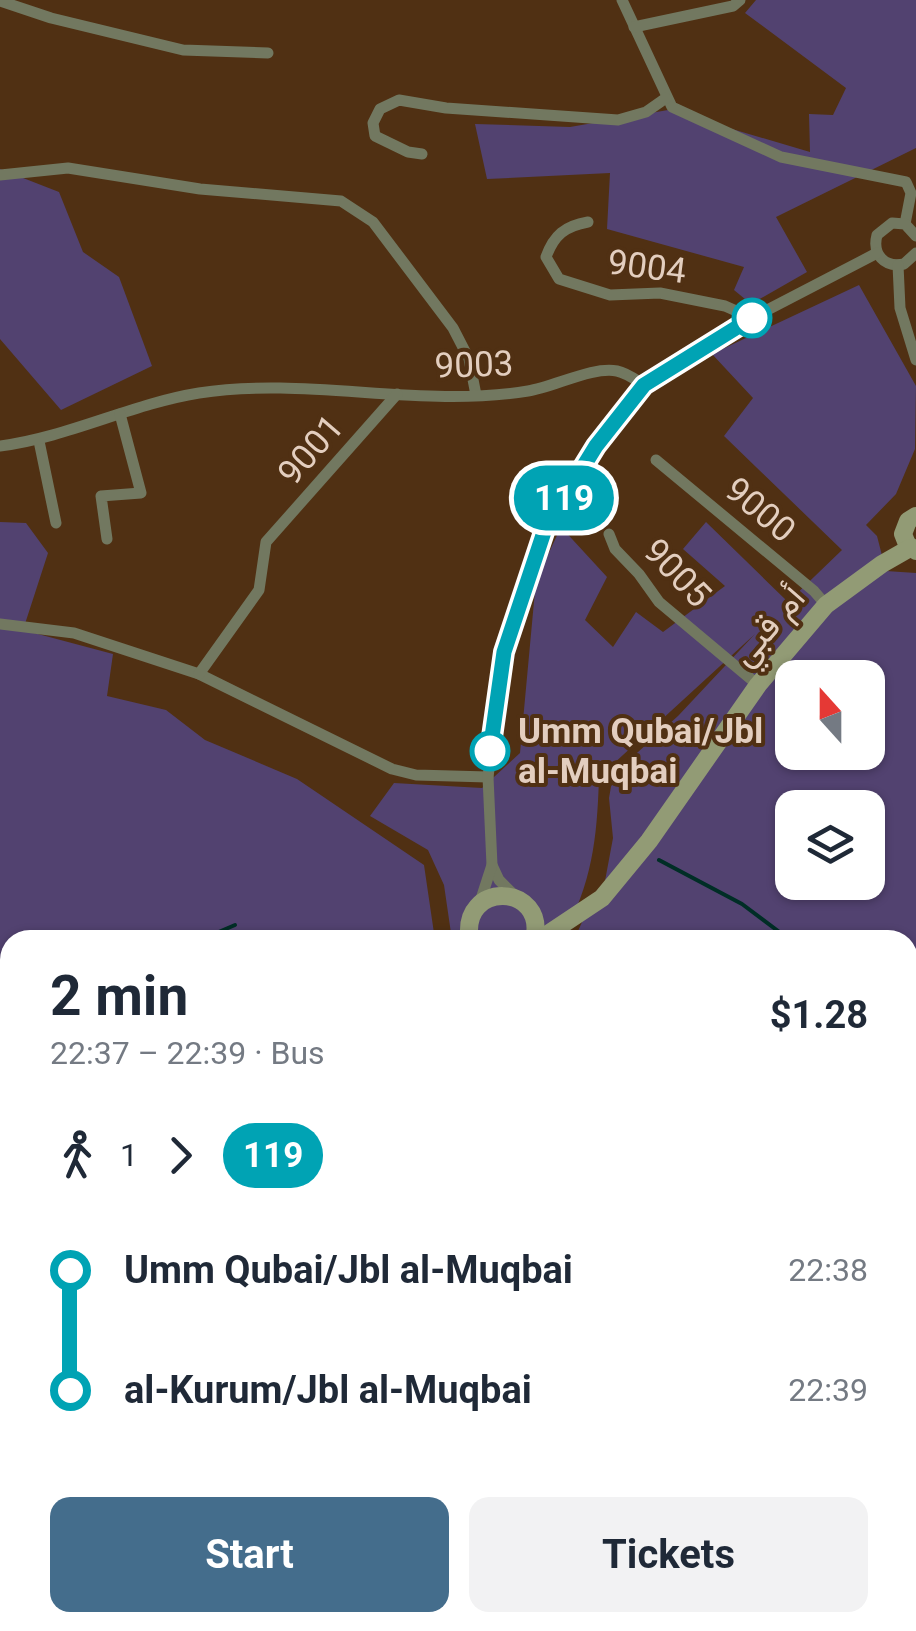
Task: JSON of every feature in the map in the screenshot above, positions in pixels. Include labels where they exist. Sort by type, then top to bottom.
[{"type":"street","points":[[622,0],[672,106],[781,156],[906,182],[911,194],[905,224]]},
{"type":"street","points":[[634,27],[733,6],[740,0]]},
{"type":"street","points":[[0,1],[51,18],[183,50],[268,53]]},
{"type":"street","points":[[422,154],[408,152],[375,136],[373,123],[380,108],[399,100],[446,108],[618,120],[646,112],[666,98]]},
{"type":"street","points":[[0,175],[68,168],[200,189],[340,201],[373,222],[453,328],[469,359],[476,395]]},
{"type":"street","name":"9004","points":[[588,222],[570,225],[552,239],[546,257],[560,279],[610,295],[660,293],[725,306],[752,318]]},
{"type":"street","points":[[916,236],[905,224],[892,223],[881,230],[876,241],[877,253],[898,266],[916,253]]},
{"type":"street","points":[[469,930],[492,865],[488,777],[504,652],[545,529],[596,446],[644,385],[752,318],[877,253]]},
{"type":"street","points":[[898,266],[900,308],[916,360]]},
{"type":"street","name":"9003","points":[[0,446],[39,441],[196,394],[251,387],[476,395],[529,391],[607,370],[621,372],[644,385]]},
{"type":"street","name":"9001","points":[[199,674],[259,590],[266,542],[396,394]]},
{"type":"street","points":[[107,539],[101,496],[141,493],[120,414]]},
{"type":"street","points":[[39,441],[56,523]]},
{"type":"street","name":"9000","points":[[656,460],[826,605]]},
{"type":"street","points":[[913,550],[904,540],[904,529],[916,516]]},
{"type":"street","name":"9005","points":[[610,534],[614,549],[659,602],[758,685]]},
{"type":"street","name":"أم قبي","points":[[552,930],[602,898],[649,841],[758,685],[826,605],[882,564],[913,550]]},
{"type":"street","points":[[0,624],[74,633],[199,674],[392,770],[416,775],[488,777]]},
{"type":"street","points":[[492,865],[499,880],[522,902],[536,930]]},
{"type":"street","points":[[475,909],[494,896],[522,902],[552,915],[567,915],[585,908]]},
{"type":"shaded area","points":[[756,0],[916,0],[916,148],[776,217],[807,272],[751,304],[734,290],[744,267],[607,229],[610,173],[487,179],[475,124],[570,127],[668,110],[810,152],[809,114],[833,115],[846,88],[745,13]]},
{"type":"shaded area","points":[[0,169],[59,192],[83,252],[119,277],[152,366],[61,410],[0,339]]},
{"type":"shaded area","points":[[859,285],[916,386],[915,449],[896,494],[866,525],[877,536],[886,571],[916,573],[916,930],[578,930],[595,893],[602,897],[613,838],[609,798],[612,781],[755,634],[599,777],[591,861],[566,930],[451,930],[444,885],[428,850],[370,816],[394,783],[482,788],[520,753],[536,580],[561,527],[607,577],[585,620],[613,647],[636,612],[663,632],[725,586],[683,549],[706,522],[788,602],[842,550],[724,436],[753,398],[712,354]]},
{"type":"shaded area","points":[[0,522],[26,523],[48,553],[23,630],[113,654],[107,696],[166,710],[205,740],[297,779],[424,865],[434,930],[0,930]]},
{"type":"waterway","points":[[659,860],[742,904],[777,930]]},
{"type":"waterway","points":[[223,930],[235,925]]},
{"type":"bus line","name":"119","points":[[490,751],[504,652],[545,529],[596,446],[644,385],[752,318]]},
{"type":"place","name":"Umm Qubai/Jbl al-Muqbai","points":[[490,751]]}]
